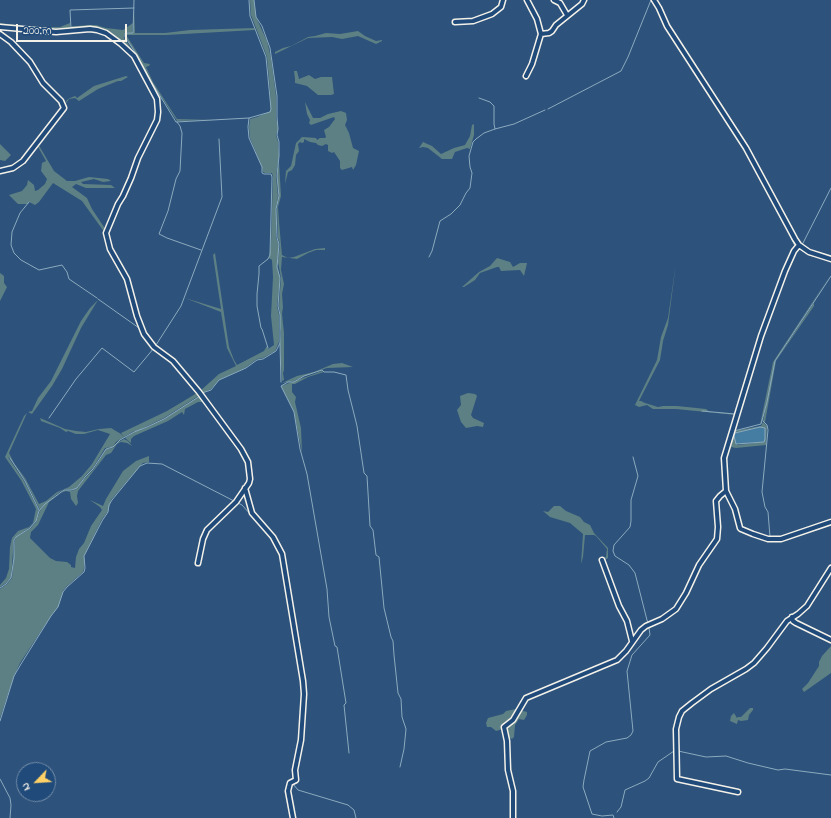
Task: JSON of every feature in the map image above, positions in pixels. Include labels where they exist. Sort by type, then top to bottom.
[{"type":"street","points":[[455,22],[473,21],[492,14],[501,7],[503,0]]},
{"type":"street","points":[[526,76],[532,64],[542,34],[538,18],[527,0]]},
{"type":"street","points":[[554,0],[560,3],[567,15]]},
{"type":"street","points":[[542,34],[552,31],[567,15],[582,4],[584,0]]},
{"type":"street","points":[[654,0],[667,26],[746,148],[789,230],[799,245],[809,252],[831,259]]},
{"type":"street","points":[[0,27],[56,32],[97,30],[110,35],[126,48],[136,60],[157,99],[158,116],[107,230],[107,241],[112,254],[127,279],[137,316],[144,334],[154,347],[173,361],[244,452],[248,462],[250,479],[231,508],[207,530],[203,539],[198,563]]},
{"type":"street","points":[[0,34],[11,42],[30,62],[43,83],[61,102],[64,108],[23,161],[9,170],[0,172]]},
{"type":"street","points":[[799,245],[794,251],[785,271],[761,336],[724,458],[726,491],[735,509],[740,528],[753,534],[768,538],[781,539],[831,522]]},
{"type":"street","points":[[245,488],[252,513],[273,537],[282,554],[302,674],[304,694],[301,740],[296,770],[296,780],[290,783],[288,790],[293,818]]},
{"type":"street","points":[[513,818],[513,791],[508,770],[508,744],[504,727],[513,720],[526,698],[617,660],[624,654],[641,630],[669,615],[676,609],[699,566],[717,539],[718,527],[716,502],[726,491]]},
{"type":"street","points":[[602,560],[619,606],[627,621],[632,642]]},
{"type":"street","points":[[738,792],[677,779],[678,766],[676,748],[678,721],[682,711],[711,689],[750,666],[767,648],[784,624],[807,606],[831,568]]},
{"type":"street","points":[[792,617],[796,623],[831,640]]},
{"type":"green space","points":[[250,0],[254,0],[256,17],[267,41],[271,58],[276,96],[276,117],[278,129],[276,135],[279,156],[276,176],[278,196],[276,209],[276,238],[279,244],[277,267],[280,278],[277,306],[279,315],[279,342],[275,351],[263,358],[257,359],[245,368],[219,380],[211,389],[201,394],[199,392],[219,374],[236,366],[227,348],[221,312],[185,298],[221,309],[213,255],[215,253],[229,347],[237,365],[264,351],[267,346],[268,349],[274,345],[271,316],[273,277],[272,260],[269,258],[271,243],[273,177],[272,173],[263,172],[250,138],[249,127],[250,119],[271,111],[270,90],[267,57],[251,15]]},
{"type":"green space","points":[[134,8],[135,33],[165,33],[190,30],[254,28],[255,30],[166,35],[126,35],[144,63],[150,64],[146,67],[153,82],[177,119],[213,120],[177,121],[125,37],[125,33],[133,33]]},
{"type":"green space","points":[[0,23],[33,27],[60,27],[70,23],[70,30],[62,31],[0,26]]},
{"type":"green space","points":[[133,23],[132,33],[125,32],[124,38],[140,61],[155,89],[154,90],[137,59],[102,30],[72,30],[71,26],[96,25],[123,30]]},
{"type":"green space","points":[[358,31],[376,41],[382,41],[376,44],[358,36],[342,39],[332,37],[308,38],[275,54],[275,52],[308,37],[326,33],[340,34]]},
{"type":"green space","points":[[294,71],[297,71],[299,79],[309,75],[315,79],[321,77],[332,77],[334,94],[318,95],[307,86],[295,83]]},
{"type":"green space","points":[[126,76],[128,77],[98,89],[79,101],[75,98],[69,99],[65,105],[67,100],[70,98],[75,96],[77,98],[94,86]]},
{"type":"green space","points":[[305,102],[313,118],[320,118],[328,114],[341,111],[346,113],[347,120],[345,125],[353,148],[359,151],[356,165],[353,170],[352,167],[342,170],[340,168],[340,161],[334,152],[332,153],[328,151],[328,145],[318,145],[304,139],[304,142],[300,142],[298,144],[299,151],[296,155],[295,165],[292,170],[288,172],[285,184],[286,171],[291,166],[296,143],[302,137],[316,138],[317,140],[320,138],[325,138],[324,130],[329,127],[335,119],[334,117],[311,125],[309,123],[310,120],[307,114]]},
{"type":"green space","points":[[474,124],[474,135],[470,149],[467,148],[455,152],[452,159],[442,159],[428,148],[419,148],[423,142],[432,146],[441,154],[465,145],[470,136],[472,125]]},
{"type":"green space","points":[[0,144],[11,155],[5,161],[0,160]]},
{"type":"green space","points":[[38,144],[54,171],[67,181],[75,181],[89,177],[108,179],[111,181],[103,182],[94,179],[81,182],[83,184],[111,185],[115,188],[86,188],[76,184],[72,187],[87,198],[92,209],[106,230],[105,233],[82,201],[53,183],[35,205],[29,202],[28,204],[18,204],[9,195],[22,191],[27,185],[28,180],[34,185],[35,191],[45,184],[47,179],[41,171],[42,163],[46,161],[37,145]]},
{"type":"green space","points":[[279,162],[281,196],[278,207],[279,222],[282,255],[287,258],[282,257],[281,270],[284,284],[282,294],[282,314],[284,333],[284,380],[282,381],[279,306],[281,278],[278,262],[280,244],[278,238],[277,209],[279,196],[277,176]]},
{"type":"green space","points":[[780,215],[798,244],[784,271],[736,415],[676,409],[653,409],[647,405],[639,407],[635,405],[657,360],[661,337],[668,318],[676,263],[668,325],[663,341],[660,360],[639,401],[658,407],[677,406],[706,409],[710,412],[736,414],[762,325],[781,274],[795,245]]},
{"type":"green space","points":[[325,248],[325,250],[316,250],[297,259],[289,258],[315,249]]},
{"type":"green space","points":[[497,258],[510,262],[513,267],[520,263],[527,263],[524,276],[520,270],[501,271],[499,267],[497,267],[480,273],[475,280],[462,287],[479,272],[490,266]]},
{"type":"green space","points":[[0,273],[4,276],[4,283],[7,287],[0,301]]},
{"type":"green space","points":[[831,274],[775,361],[767,402],[760,425],[773,362]]},
{"type":"green space","points":[[831,277],[814,303],[814,306],[776,361],[765,422],[763,421],[775,362]]},
{"type":"green space","points":[[98,300],[81,328],[62,369],[52,386],[32,414],[28,412],[32,411],[38,398],[51,381],[81,321]]},
{"type":"green space","points":[[342,363],[353,367],[327,368],[294,381],[282,383],[297,376],[314,372],[333,364]]},
{"type":"green space","points":[[322,371],[324,372],[292,384],[292,392],[296,397],[295,402],[301,428],[302,453],[294,412],[281,386]]},
{"type":"green space","points":[[197,393],[200,395],[164,418],[124,437],[121,433],[167,411]]},
{"type":"green space","points":[[468,393],[475,394],[477,396],[471,415],[473,418],[484,423],[483,427],[477,426],[466,428],[461,422],[457,410],[461,405],[460,396]]},
{"type":"green space","points":[[200,396],[214,415],[203,402],[198,402],[185,409],[184,415],[182,412],[168,421],[134,436],[131,439],[131,443],[125,438],[134,432],[164,419]]},
{"type":"green space","points":[[27,413],[9,453],[25,478],[39,504],[64,489],[45,504],[40,510],[25,480],[8,457],[24,481],[39,511],[36,521],[30,527],[14,539],[11,578],[0,587],[6,578],[9,569],[12,538],[18,531],[29,527],[33,523],[36,509],[21,480],[5,457],[24,416]]},
{"type":"green space","points":[[40,418],[65,429],[76,431],[86,432],[99,429],[111,428],[124,437],[116,442],[113,447],[105,448],[93,468],[84,477],[77,488],[72,490],[64,489],[69,487],[82,476],[92,464],[110,434],[98,430],[84,434],[76,434],[68,431],[66,432],[60,428],[41,421]]},
{"type":"green space","points":[[763,422],[767,426],[766,445],[736,448],[731,447],[734,431],[761,426]],"holes":[[[760,427],[765,428],[764,442],[737,445],[735,433]]]},
{"type":"green space","points":[[124,439],[132,446],[121,442],[117,444],[111,453],[106,455],[78,491],[78,503],[76,506],[71,499],[70,492],[66,491],[61,493],[49,502],[38,525],[31,532],[30,538],[50,558],[56,561],[67,562],[71,565],[71,567],[75,568],[76,557],[79,549],[84,543],[91,526],[102,510],[90,500],[103,506],[123,471],[136,461],[149,456],[149,462],[143,463],[140,466],[111,500],[108,511],[101,521],[84,556],[83,572],[63,591],[58,607],[20,663],[0,718],[0,589],[12,578],[16,537],[31,528],[36,522],[40,511],[45,504],[65,490],[72,491],[78,488],[82,481],[94,469],[106,449],[113,448],[117,443]]},
{"type":"green space","points":[[554,506],[560,506],[566,511],[580,517],[584,522],[590,525],[594,533],[608,548],[608,558],[603,561],[602,559],[606,557],[607,549],[596,536],[585,535],[581,564],[583,534],[570,523],[550,517],[543,511],[548,512]]},
{"type":"green space","points":[[831,646],[831,673],[804,692],[802,689],[808,683],[819,666],[822,656]]},
{"type":"green space","points":[[750,708],[753,708],[753,710],[749,715],[748,720],[738,720],[737,724],[730,721],[731,716],[734,713],[737,718],[741,717]]},
{"type":"green space","points":[[518,709],[513,719],[503,729],[496,731],[491,727],[487,727],[486,723],[488,718]]},
{"type":"green space","points":[[519,710],[527,712],[527,715],[524,720],[519,719],[515,725],[514,737],[512,739],[507,737],[505,727]]},
{"type":"water","points":[[760,427],[765,428],[764,442],[736,444],[734,436],[735,433]]},
{"type":"waterway","points":[[134,0],[133,33],[125,33],[125,37],[176,122],[249,118]]},
{"type":"waterway","points":[[249,0],[250,16],[266,57],[271,109],[270,112],[249,118],[248,127],[249,138],[262,167],[262,173],[271,174],[272,177],[270,255],[268,259],[259,266],[257,294],[257,306],[261,328],[268,348]]},
{"type":"waterway","points":[[202,393],[211,390],[219,380],[246,368],[257,360],[263,359],[276,351],[280,343],[280,315],[278,306],[280,278],[277,267],[279,244],[277,238],[276,209],[279,196],[277,176],[279,156],[279,142],[277,135],[277,96],[270,48],[262,26],[256,17],[254,0]]},
{"type":"waterway","points":[[548,109],[621,71],[651,0]]},
{"type":"waterway","points":[[71,29],[70,10],[134,8]]},
{"type":"waterway","points":[[479,98],[490,102],[494,106],[495,129],[514,124],[545,110]]},
{"type":"waterway","points":[[177,122],[182,133],[180,171],[176,179],[168,211],[159,234],[201,250]]},
{"type":"waterway","points":[[429,257],[440,221],[451,214],[460,205],[470,188],[472,173],[469,156],[473,142],[484,133],[495,129]]},
{"type":"waterway","points":[[156,345],[181,306],[222,197],[219,139]]},
{"type":"waterway","points":[[802,245],[831,188]]},
{"type":"waterway","points":[[29,202],[20,213],[12,232],[11,245],[14,253],[21,260],[39,270],[62,265],[67,272],[69,279],[97,298]]},
{"type":"waterway","points":[[786,227],[795,246],[793,249]]},
{"type":"waterway","points":[[798,248],[809,255],[822,258]]},
{"type":"waterway","points":[[785,266],[788,259]]},
{"type":"waterway","points":[[772,301],[782,272]]},
{"type":"waterway","points":[[734,431],[761,424],[775,361],[831,276]]},
{"type":"waterway","points":[[98,299],[139,328]]},
{"type":"waterway","points":[[761,331],[771,304]]},
{"type":"waterway","points":[[756,346],[758,338]]},
{"type":"waterway","points":[[280,344],[281,382]]},
{"type":"waterway","points":[[49,418],[76,379],[102,348],[134,372],[154,348]]},
{"type":"waterway","points":[[349,753],[344,705],[346,703],[337,647],[335,646],[329,617],[327,589],[307,474],[300,449],[294,412],[281,386],[322,370],[324,372],[334,372],[346,375],[348,390],[357,426],[364,473],[367,476],[370,526],[373,530],[376,555],[379,557],[384,608],[393,641],[398,693],[401,699],[402,717],[406,729],[400,767]]},
{"type":"waterway","points":[[0,588],[11,578],[14,558],[14,540],[30,528],[36,521],[39,511],[45,504],[64,490],[72,490],[77,488],[93,469],[106,449],[113,447],[120,440],[134,432],[164,419],[200,396]]},
{"type":"waterway","points":[[702,411],[735,414]]},
{"type":"waterway","points":[[763,421],[767,425],[768,430],[762,492],[765,507],[768,512],[770,537]]},
{"type":"waterway","points":[[727,468],[726,462],[731,440]]},
{"type":"waterway","points":[[633,457],[638,476],[631,500],[630,527],[614,545],[613,551],[615,556],[629,565],[635,573],[648,624]]},
{"type":"waterway","points":[[10,458],[25,481],[39,510]]},
{"type":"waterway","points":[[0,721],[14,676],[58,607],[63,592],[84,572],[84,556],[108,512],[109,505],[140,466],[147,463],[162,464],[234,501]]},
{"type":"waterway","points":[[238,503],[242,505],[260,525]]},
{"type":"waterway","points":[[281,561],[294,641]]},
{"type":"waterway","points":[[614,818],[613,815],[602,816],[592,814],[583,787],[584,780],[590,751],[606,742],[627,738],[633,731],[627,671],[632,655],[650,635],[649,628]]},
{"type":"waterway","points":[[299,671],[301,684]]},
{"type":"waterway","points":[[617,812],[621,807],[625,790],[649,778],[658,762],[674,751]]},
{"type":"waterway","points":[[678,751],[706,757],[726,756],[778,770],[785,769],[831,775]]},
{"type":"waterway","points":[[293,772],[293,779]]},
{"type":"waterway","points":[[0,779],[10,798],[10,818]]},
{"type":"waterway","points":[[293,784],[298,790],[348,805],[354,810],[356,818]]}]
